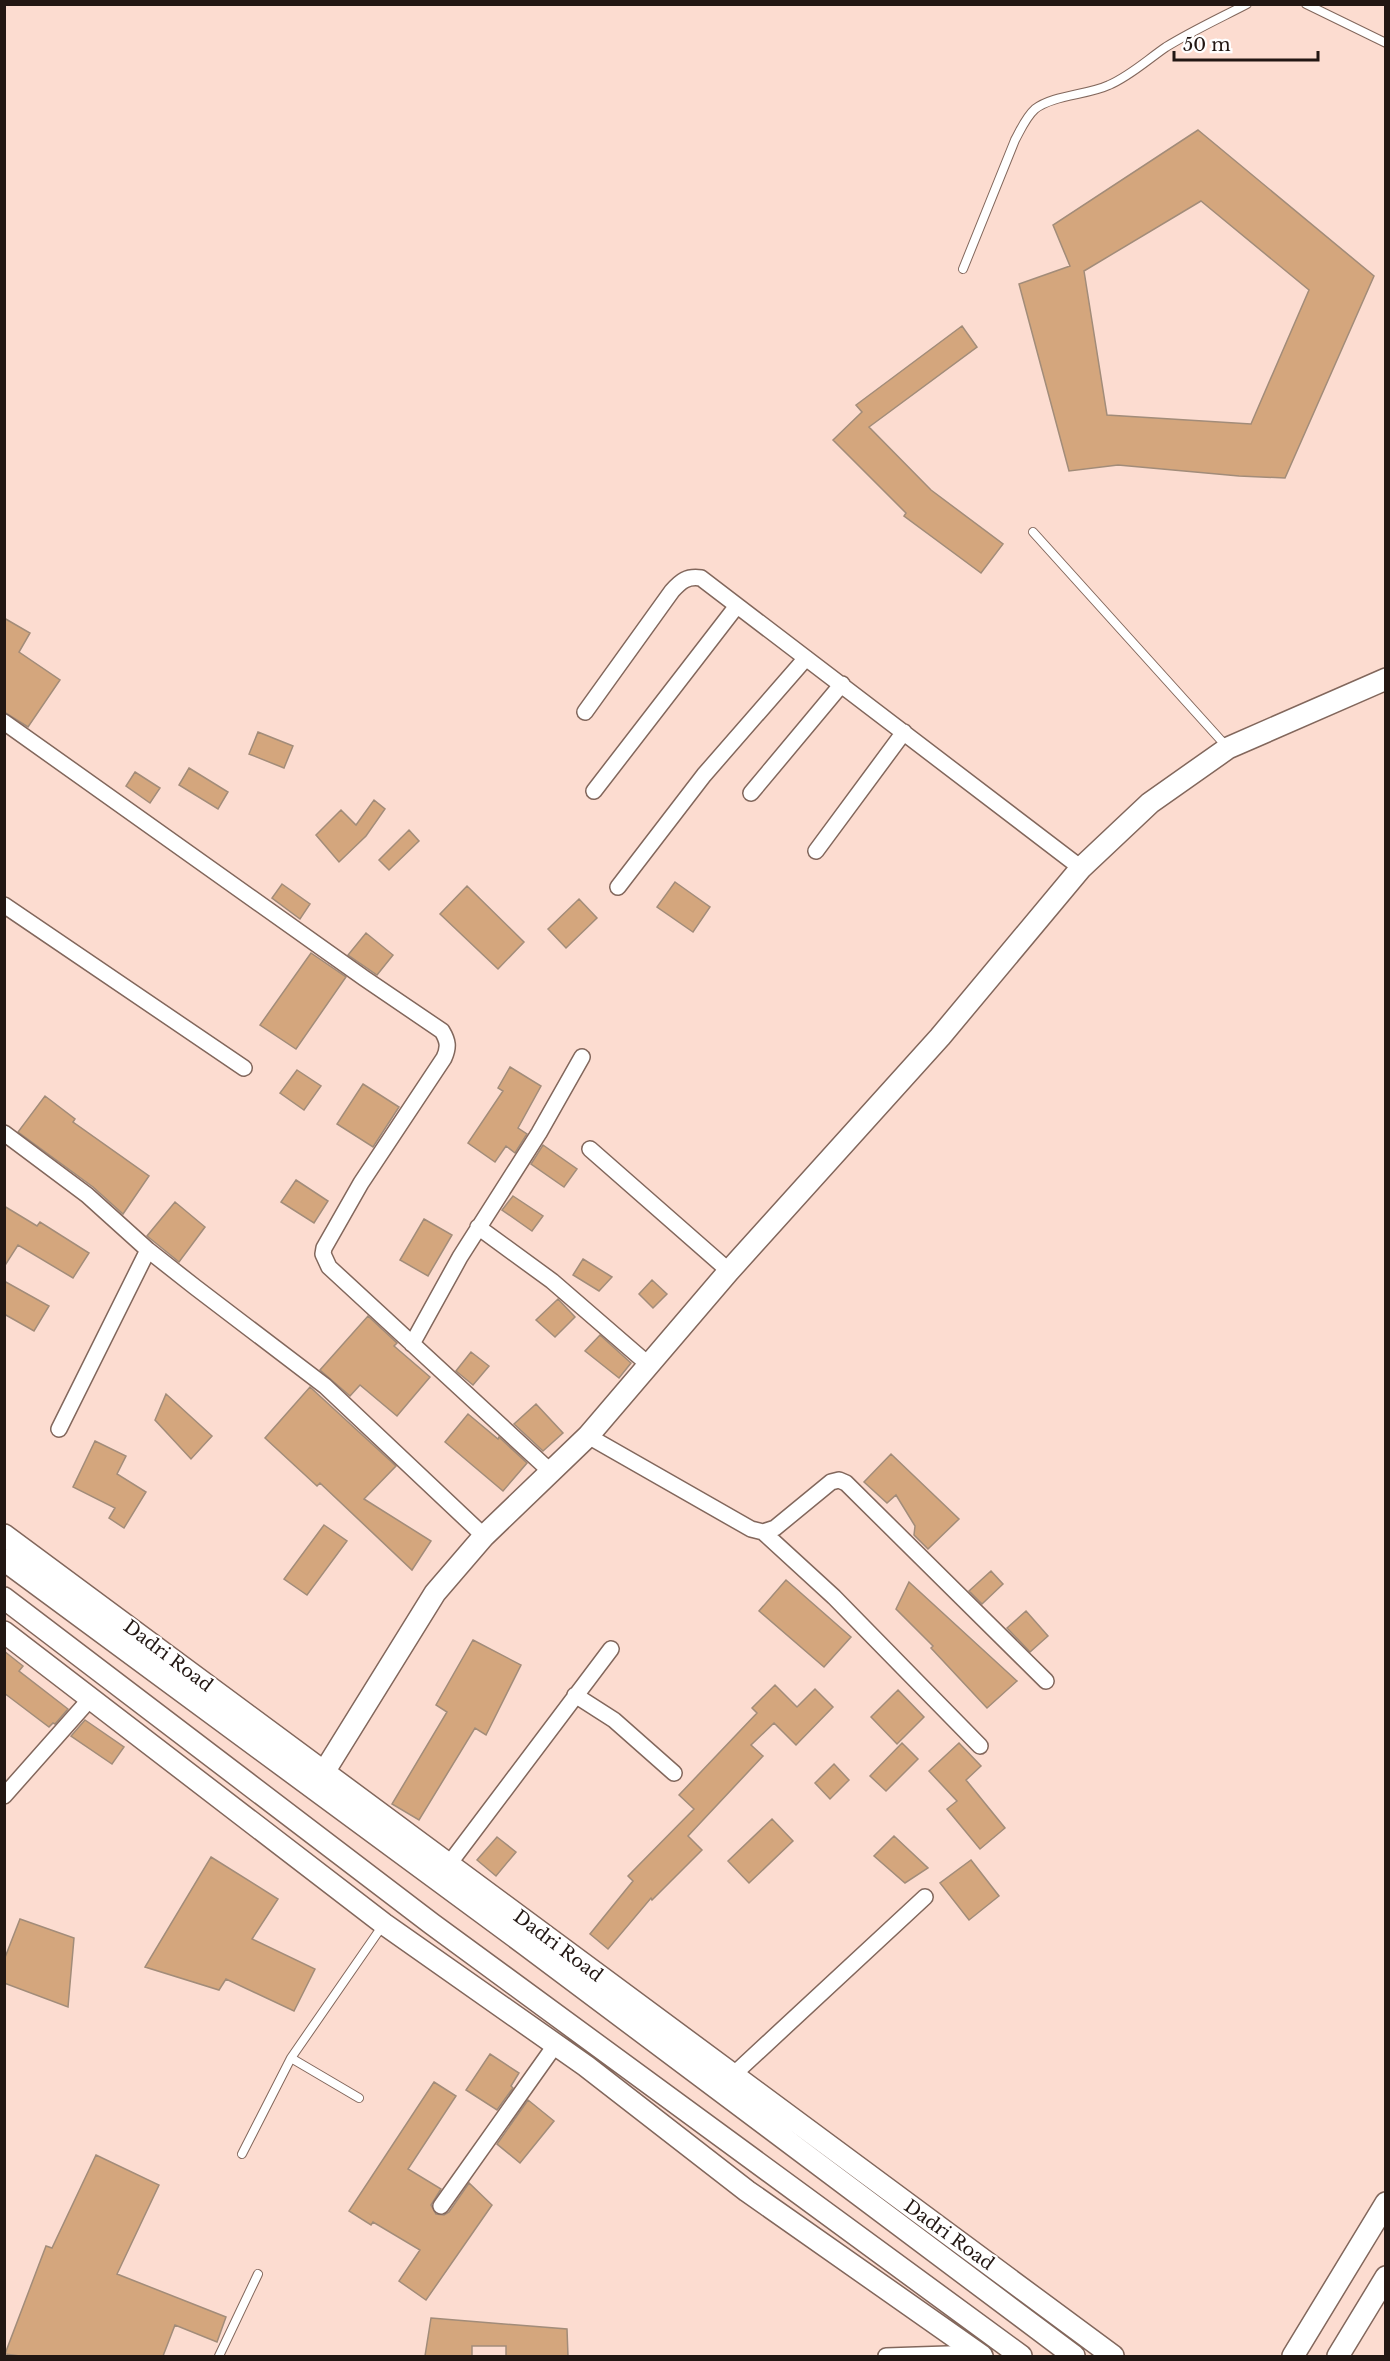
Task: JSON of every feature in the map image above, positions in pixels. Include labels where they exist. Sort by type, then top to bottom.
[{"type":"street","points":[[585,712],[672,591],[682,580],[692,577],[701,578],[736,607],[842,684],[1081,868]]},
{"type":"street","points":[[594,791],[736,607]]},
{"type":"street","points":[[618,887],[704,776],[806,658]]},
{"type":"street","points":[[324,1772],[435,1593],[484,1536],[588,1436],[729,1271],[940,1037],[1081,868],[1150,803],[1228,748],[1386,679]]},
{"type":"street","points":[[751,793],[842,684]]},
{"type":"street","points":[[4,722],[442,1031],[447,1040],[448,1049],[444,1058],[361,1183],[324,1248],[323,1254],[329,1267],[550,1471]]},
{"type":"street","points":[[816,851],[904,732]]},
{"type":"street","points":[[4,905],[243,1068]]},
{"type":"street","points":[[412,1344],[460,1257],[539,1133],[582,1057]]},
{"type":"street","points":[[4,1133],[87,1195],[148,1250],[325,1386],[484,1536]]},
{"type":"street","points":[[590,1149],[729,1271]]},
{"type":"street","points":[[478,1227],[552,1281],[649,1365]]},
{"type":"street","points":[[59,1429],[148,1250]]},
{"type":"street","points":[[588,1436],[751,1529],[763,1533],[834,1596],[980,1746]]},
{"type":"street","points":[[763,1533],[775,1528],[831,1482],[839,1480],[846,1483],[1046,1681]]},
{"type":"street","name":"Dadri Road","points":[[4,1535],[1113,2356]]},
{"type":"street","points":[[4,1560],[526,1945],[1074,2356]]},
{"type":"street","points":[[4,1598],[432,1924],[1022,2356]]},
{"type":"street","points":[[4,1632],[384,1924],[556,2044],[747,2191],[980,2355]]},
{"type":"street","points":[[449,1864],[611,1649]]},
{"type":"street","points":[[575,1695],[614,1720],[674,1773]]},
{"type":"street","points":[[4,1796],[90,1699]]},
{"type":"street","points":[[732,2076],[925,1896]]},
{"type":"street","points":[[441,2206],[556,2044]]},
{"type":"street","points":[[1293,2356],[1386,2203]]},
{"type":"street","points":[[1338,2356],[1386,2277]]},
{"type":"street","points":[[886,2356],[980,2355]]},
{"type":"lane","points":[[963,269],[1015,140],[1025,120],[1036,109],[1106,87],[1126,77],[1166,47],[1247,4]]},
{"type":"lane","points":[[1306,4],[1386,43]]},
{"type":"lane","points":[[1033,532],[1228,748]]},
{"type":"lane","points":[[242,2154],[291,2058],[384,1924]]},
{"type":"lane","points":[[291,2058],[359,2098]]},
{"type":"lane","points":[[219,2356],[258,2274]]},
{"type":"building","points":[[1198,130],[1374,276],[1285,478],[1118,465],[1069,471],[1019,284],[1070,266],[1053,225]],"holes":[[[1201,201],[1309,290],[1251,424],[1107,415],[1084,271]]]},
{"type":"building","points":[[962,326],[977,347],[869,427],[931,490],[1003,544],[981,573],[904,516],[906,513],[833,440],[862,412],[856,405]]},
{"type":"building","points":[[4,618],[30,633],[19,652],[60,680],[28,727],[4,712]]},
{"type":"building","points":[[258,732],[293,746],[284,768],[249,754]]},
{"type":"building","points":[[189,768],[228,792],[218,809],[179,785]]},
{"type":"building","points":[[135,772],[160,788],[150,803],[126,786]]},
{"type":"building","points":[[374,800],[385,809],[366,836],[339,862],[316,835],[341,810],[356,825]]},
{"type":"building","points":[[409,830],[419,841],[389,870],[379,860]]},
{"type":"building","points":[[675,882],[710,907],[693,932],[657,907]]},
{"type":"building","points":[[282,884],[310,904],[300,919],[272,898]]},
{"type":"building","points":[[467,886],[524,942],[498,969],[440,914]]},
{"type":"building","points":[[579,899],[597,918],[566,948],[548,929]]},
{"type":"building","points":[[366,933],[393,955],[377,975],[348,955]]},
{"type":"building","points":[[311,953],[346,977],[296,1049],[260,1025]]},
{"type":"building","points":[[510,1067],[541,1086],[518,1128],[527,1134],[515,1153],[506,1146],[495,1162],[468,1143],[503,1091],[498,1088]]},
{"type":"building","points":[[297,1070],[321,1086],[304,1110],[280,1093]]},
{"type":"building","points":[[363,1084],[399,1107],[373,1147],[337,1124]]},
{"type":"building","points":[[45,1096],[75,1119],[73,1122],[149,1176],[123,1214],[93,1187],[18,1132]]},
{"type":"building","points":[[543,1145],[577,1169],[564,1187],[531,1164]]},
{"type":"building","points":[[296,1180],[328,1201],[314,1223],[281,1202]]},
{"type":"building","points":[[513,1196],[543,1216],[532,1231],[502,1210]]},
{"type":"building","points":[[175,1202],[205,1227],[179,1262],[147,1236]]},
{"type":"building","points":[[4,1206],[37,1226],[40,1222],[89,1253],[73,1278],[18,1245],[4,1267]]},
{"type":"building","points":[[424,1219],[452,1235],[428,1276],[400,1260]]},
{"type":"building","points":[[583,1259],[612,1277],[599,1291],[573,1275]]},
{"type":"building","points":[[652,1280],[667,1294],[653,1308],[639,1294]]},
{"type":"building","points":[[4,1281],[49,1306],[34,1331],[4,1314]]},
{"type":"building","points":[[558,1299],[575,1317],[555,1337],[536,1320]]},
{"type":"building","points":[[368,1316],[397,1343],[394,1346],[430,1377],[397,1416],[360,1385],[350,1396],[320,1370]]},
{"type":"building","points":[[600,1335],[631,1363],[619,1378],[585,1351]]},
{"type":"building","points":[[471,1352],[489,1366],[473,1385],[456,1371]]},
{"type":"building","points":[[310,1387],[396,1466],[364,1499],[431,1541],[412,1570],[320,1483],[317,1486],[265,1438]]},
{"type":"building","points":[[166,1394],[212,1436],[191,1459],[155,1420]]},
{"type":"building","points":[[536,1404],[563,1433],[543,1451],[514,1424]]},
{"type":"building","points":[[468,1414],[498,1439],[499,1437],[527,1463],[503,1491],[445,1442]]},
{"type":"building","points":[[95,1441],[126,1456],[117,1474],[146,1492],[124,1528],[109,1518],[115,1508],[73,1487]]},
{"type":"building","points":[[891,1454],[959,1519],[928,1549],[914,1535],[915,1526],[896,1495],[887,1503],[864,1482]]},
{"type":"building","points":[[324,1525],[347,1541],[307,1595],[284,1579]]},
{"type":"building","points":[[991,1571],[1003,1584],[982,1604],[969,1591]]},
{"type":"building","points":[[786,1580],[851,1637],[824,1667],[759,1611]]},
{"type":"building","points":[[909,1582],[1017,1681],[987,1708],[931,1648],[933,1646],[896,1609]]},
{"type":"building","points":[[1026,1611],[1048,1636],[1030,1652],[1007,1628]]},
{"type":"building","points":[[473,1640],[521,1665],[486,1735],[475,1728],[419,1820],[392,1804],[447,1712],[436,1705]]},
{"type":"building","points":[[4,1651],[23,1666],[19,1671],[68,1709],[55,1724],[49,1727],[4,1693]]},
{"type":"building","points":[[775,1685],[797,1707],[815,1689],[833,1707],[796,1745],[774,1723],[751,1745],[763,1756],[688,1836],[702,1850],[652,1900],[651,1898],[608,1949],[590,1934],[633,1881],[628,1876],[694,1809],[679,1795],[757,1713],[752,1708]]},
{"type":"building","points":[[898,1690],[924,1717],[897,1744],[871,1717]]},
{"type":"building","points":[[85,1720],[124,1747],[112,1764],[71,1736]]},
{"type":"building","points":[[902,1743],[918,1759],[886,1791],[870,1776]]},
{"type":"building","points":[[959,1743],[981,1766],[966,1780],[1005,1828],[980,1849],[947,1809],[957,1801],[929,1771]]},
{"type":"building","points":[[834,1764],[849,1780],[830,1799],[815,1783]]},
{"type":"building","points":[[772,1819],[793,1841],[749,1883],[728,1861]]},
{"type":"building","points":[[894,1836],[928,1868],[905,1883],[874,1856]]},
{"type":"building","points":[[497,1837],[516,1852],[496,1876],[477,1860]]},
{"type":"building","points":[[211,1857],[278,1899],[252,1939],[315,1969],[294,2011],[226,1979],[219,1990],[145,1967]]},
{"type":"building","points":[[971,1860],[999,1896],[969,1920],[940,1883]]},
{"type":"building","points":[[20,1919],[74,1938],[68,2007],[4,1983],[4,1960]]},
{"type":"building","points":[[490,2054],[519,2073],[511,2086],[513,2088],[497,2110],[466,2090]]},
{"type":"building","points":[[434,2082],[456,2096],[408,2169],[441,2189],[431,2205],[436,2214],[444,2215],[449,2212],[469,2183],[492,2205],[426,2300],[399,2281],[420,2250],[373,2222],[371,2225],[349,2211]]},
{"type":"building","points":[[528,2100],[554,2121],[520,2163],[497,2144]]},
{"type":"building","points":[[96,2155],[159,2185],[117,2274],[226,2317],[217,2342],[175,2325],[163,2356],[20,2356],[5,2354],[46,2246],[52,2248]]},
{"type":"building","points":[[431,2318],[567,2329],[568,2356],[506,2356],[506,2346],[472,2346],[472,2356],[425,2356]]}]
